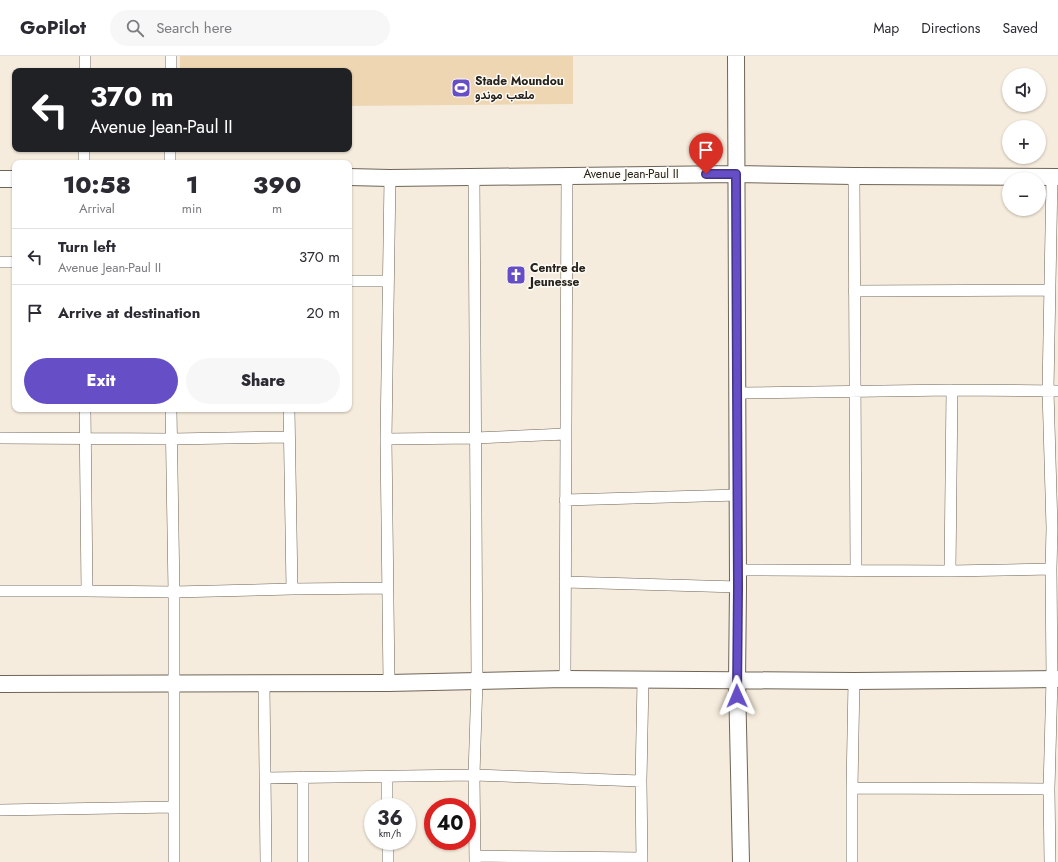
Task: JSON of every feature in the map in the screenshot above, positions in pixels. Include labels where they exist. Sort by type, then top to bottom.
[{"type":"street","points":[[84,68],[85,56]]},
{"type":"street","points":[[171,56],[171,68]]},
{"type":"street","points":[[736,56],[738,393],[737,681],[741,862]]},
{"type":"street","name":"Avenue Jean-Paul II","points":[[352,177],[390,178],[736,174],[1055,177]]},
{"type":"street","points":[[565,679],[567,175]]},
{"type":"street","points":[[474,176],[477,681],[474,775],[475,859],[642,860],[641,780],[643,680]]},
{"type":"street","points":[[854,176],[856,570]]},
{"type":"street","points":[[1050,862],[1049,789],[1055,679],[1051,569],[1055,528],[1050,290],[1055,177]]},
{"type":"street","points":[[389,683],[386,440],[387,280],[390,178]]},
{"type":"street","points":[[0,179],[12,179]]},
{"type":"street","points":[[0,262],[12,262]]},
{"type":"street","points":[[352,280],[387,280]]},
{"type":"street","points":[[854,292],[1050,290]]},
{"type":"street","points":[[738,393],[854,390],[1053,390]]},
{"type":"street","points":[[950,571],[952,390]]},
{"type":"street","points":[[85,412],[88,591]]},
{"type":"street","points":[[172,412],[174,862]]},
{"type":"street","points":[[289,412],[288,437],[292,589]]},
{"type":"street","points":[[386,440],[566,434]]},
{"type":"street","points":[[0,438],[172,439],[288,437]]},
{"type":"street","points":[[566,500],[738,495]]},
{"type":"street","points":[[738,570],[950,571],[1051,569]]},
{"type":"street","points":[[565,582],[738,587]]},
{"type":"street","points":[[0,591],[174,592],[388,588]]},
{"type":"street","points":[[0,684],[389,683],[565,679],[854,681],[1055,679]]},
{"type":"street","points":[[852,862],[854,681]]},
{"type":"street","points":[[264,684],[266,862]]},
{"type":"street","points":[[265,778],[474,775],[641,780]]},
{"type":"street","points":[[387,776],[387,798]]},
{"type":"street","points":[[303,777],[303,862]]},
{"type":"street","points":[[852,788],[1049,789]]},
{"type":"street","points":[[0,810],[174,807]]},
{"type":"street","points":[[388,850],[388,862]]},
{"type":"shaded area","name":"Stade Moundou ملعب موندو","points":[[180,56],[573,56],[573,104],[352,106],[352,68],[180,68]]},
{"type":"place","name":"Stade Moundou ملعب موندو","points":[[461,88]]},
{"type":"place","name":"Centre de Jeunesse","points":[[516,275]]},
{"type":"route","points":[[706,174],[736,174],[738,393],[737,696]]}]
